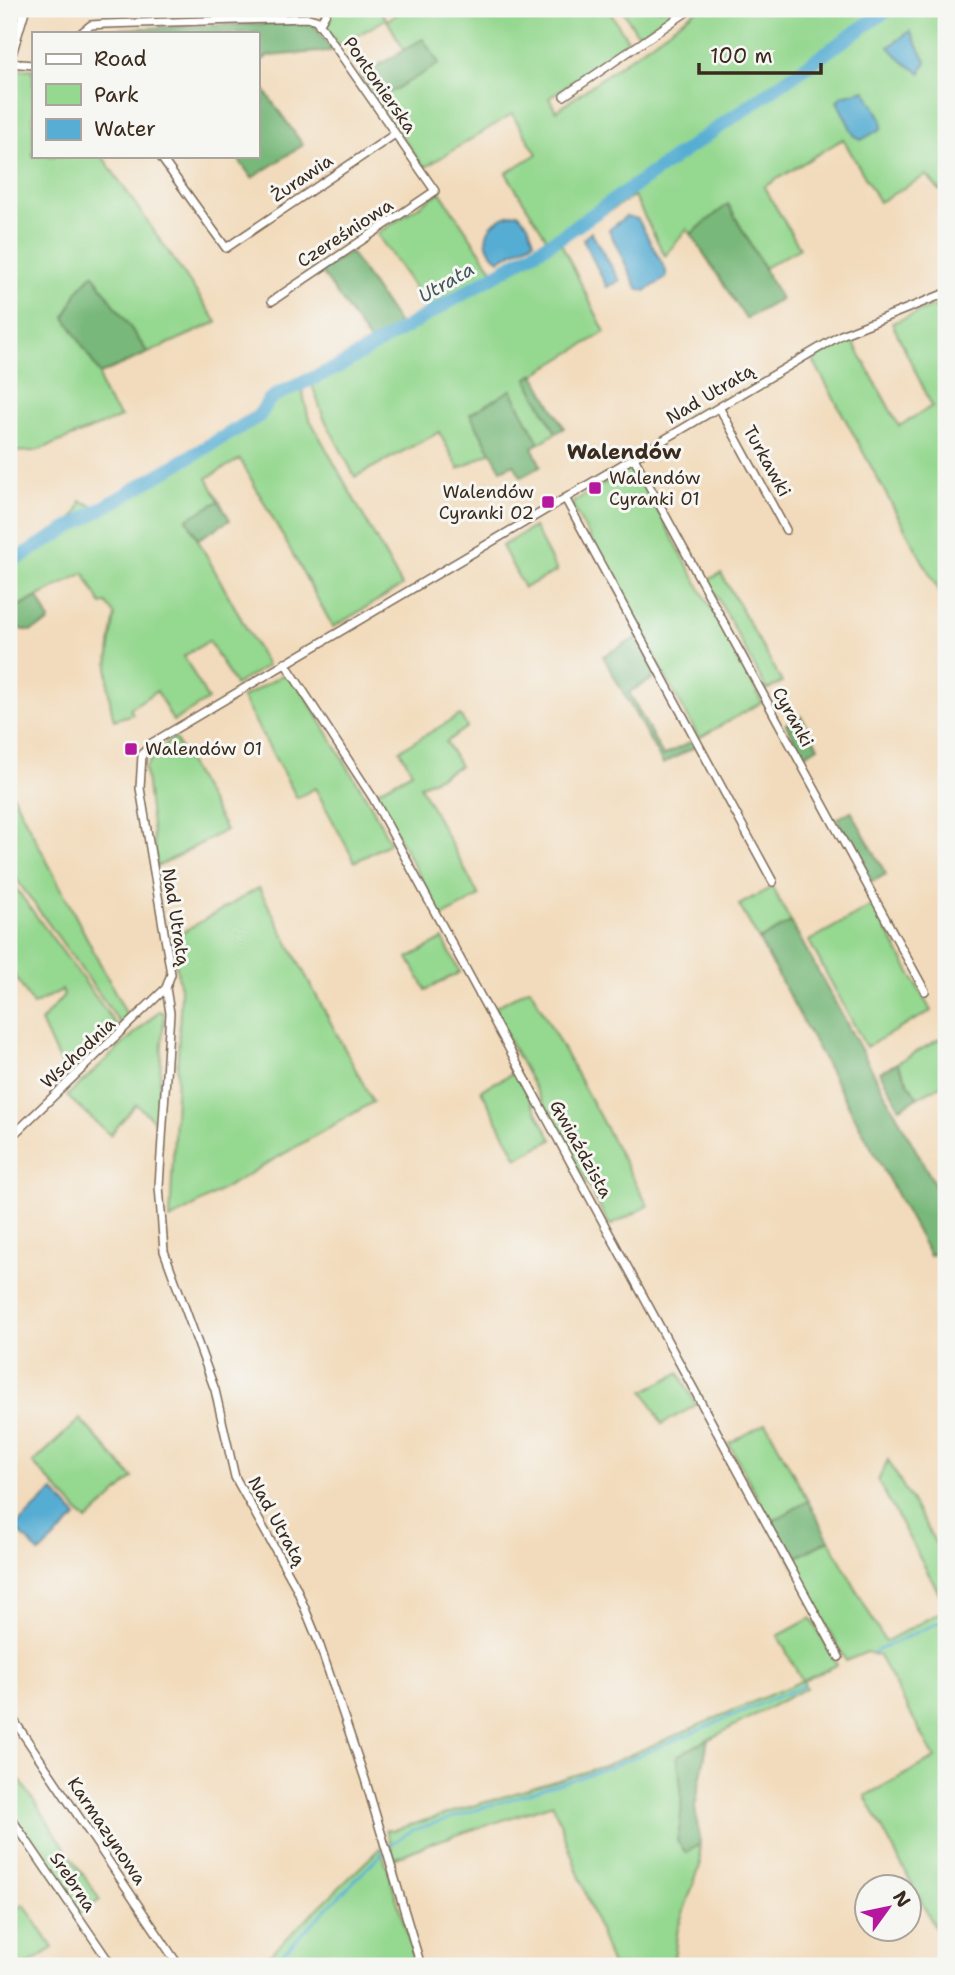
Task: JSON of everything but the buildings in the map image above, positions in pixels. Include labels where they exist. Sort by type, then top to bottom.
[{"type":"street","points":[[25,9],[9,63],[32,65]]},
{"type":"street","points":[[82,32],[91,25],[105,24],[309,18],[319,25],[328,9]]},
{"type":"street","points":[[564,96],[691,9]]},
{"type":"street","name":"Pontonierska","points":[[319,25],[435,191]]},
{"type":"street","name":"Żurawia","points":[[161,158],[226,247],[396,134]]},
{"type":"street","name":"Czereśniowa","points":[[272,301],[435,191]]},
{"type":"street","name":"Nad Utratą","points":[[421,1966],[365,1779],[319,1643],[296,1587],[235,1477],[215,1390],[164,1251],[159,1186],[170,1013],[166,988],[171,974],[140,788],[142,755],[150,744],[841,335],[946,293]]},
{"type":"street","name":"Turkawki","points":[[719,407],[786,530]]},
{"type":"street","name":"Cyranki","points":[[634,458],[925,991]]},
{"type":"street","points":[[565,498],[773,882]]},
{"type":"street","name":"Gwiaździsta","points":[[285,663],[373,798],[839,1657]]},
{"type":"street","name":"Wschodnia","points":[[9,1139],[166,988]]},
{"type":"street","name":"Karmazynowa","points":[[9,1713],[179,1966]]},
{"type":"street","name":"Srebrna","points":[[9,1815],[112,1966]]},
{"type":"green space","points":[[336,9],[380,9],[386,19],[339,46],[325,26],[327,14]]},
{"type":"green space","points":[[406,9],[440,9],[443,15],[454,9],[608,9],[627,39],[625,46],[549,98],[556,111],[698,9],[946,9],[946,189],[940,191],[927,175],[879,202],[843,139],[764,187],[800,248],[764,268],[728,205],[691,234],[687,229],[665,256],[634,196],[560,241],[605,332],[527,379],[556,433],[539,443],[511,391],[470,414],[491,452],[459,469],[439,432],[355,477],[323,416],[312,384],[302,388],[308,416],[402,586],[333,627],[240,459],[207,478],[219,501],[187,520],[267,666],[235,685],[209,641],[184,656],[208,700],[173,721],[157,691],[130,708],[133,714],[114,720],[108,668],[115,615],[106,603],[101,604],[84,573],[9,611],[9,558],[63,528],[78,511],[81,501],[96,507],[250,416],[271,393],[342,360],[429,309],[377,234],[440,192],[493,271],[547,239],[506,173],[537,154],[512,114],[424,168],[377,100],[439,63],[423,39],[404,50],[387,20]]},
{"type":"green space","points":[[622,9],[677,9],[642,33],[636,32]]},
{"type":"green space","points":[[312,22],[332,51],[268,56],[259,63],[259,32],[88,32]]},
{"type":"green space","points":[[423,39],[439,64],[377,100],[360,76]]},
{"type":"green space","points":[[32,69],[32,158],[103,158],[217,322],[148,353],[93,274],[79,289],[65,317],[100,374],[106,397],[121,417],[36,451],[9,452],[9,77],[15,70]]},
{"type":"green space","points":[[259,83],[303,145],[252,178],[237,158],[259,158]]},
{"type":"green space","points":[[728,204],[781,299],[746,319],[691,234]]},
{"type":"green space","points":[[350,252],[400,326],[371,343],[321,271]]},
{"type":"green space","points":[[93,274],[148,353],[100,374],[65,317],[79,289]]},
{"type":"green space","points":[[935,306],[946,326],[946,604],[813,360],[851,338],[899,426],[932,406],[892,323]]},
{"type":"green space","points":[[534,374],[564,428],[556,433],[527,379]]},
{"type":"green space","points":[[511,390],[539,443],[532,447],[541,466],[521,477],[514,464],[501,470],[470,414]]},
{"type":"green space","points":[[629,469],[644,485],[762,702],[699,738],[573,507],[573,502]]},
{"type":"green space","points":[[219,501],[230,520],[198,539],[187,519]]},
{"type":"green space","points":[[534,527],[557,571],[524,588],[502,546]]},
{"type":"green space","points":[[721,573],[782,682],[767,690],[708,580]]},
{"type":"green space","points":[[38,597],[49,619],[48,623],[31,631],[9,627],[9,611]]},
{"type":"green space","points":[[636,638],[658,676],[629,692],[663,756],[693,741],[695,747],[663,764],[603,656]]},
{"type":"green space","points":[[286,673],[300,687],[373,809],[390,843],[355,862],[315,788],[297,798],[242,698]]},
{"type":"green space","points":[[460,715],[467,727],[446,742],[460,766],[420,786],[479,896],[442,917],[374,793],[412,772],[400,750]]},
{"type":"green space","points":[[801,716],[818,747],[803,756],[786,724]]},
{"type":"green space","points":[[174,737],[226,830],[157,867],[145,768],[156,753]]},
{"type":"green space","points":[[9,788],[130,1021],[123,1027],[9,869]]},
{"type":"green space","points":[[851,811],[886,874],[872,882],[837,819]]},
{"type":"green space","points":[[9,879],[120,1030],[67,1078],[41,1022],[64,995],[62,990],[33,1005],[9,966]]},
{"type":"green space","points":[[772,887],[791,922],[759,940],[739,905]]},
{"type":"green space","points":[[259,888],[373,1102],[170,1220],[181,991],[171,939]]},
{"type":"green space","points":[[873,905],[931,1011],[866,1047],[809,941]]},
{"type":"green space","points":[[791,922],[946,1205],[946,1248],[930,1256],[759,940]]},
{"type":"green space","points":[[443,939],[460,972],[426,990],[408,958]]},
{"type":"green space","points":[[530,988],[648,1206],[610,1226],[492,1009]]},
{"type":"green space","points":[[159,1011],[164,1013],[157,1123],[136,1104],[110,1135],[67,1096]]},
{"type":"green space","points":[[945,1036],[946,1082],[917,1098],[897,1063]]},
{"type":"green space","points":[[897,1063],[917,1098],[900,1108],[880,1072]]},
{"type":"green space","points":[[515,1072],[552,1140],[517,1158],[481,1090]]},
{"type":"green space","points":[[679,1373],[696,1405],[662,1424],[644,1391]]},
{"type":"green space","points":[[80,1419],[133,1478],[87,1521],[33,1463]]},
{"type":"green space","points":[[766,1423],[808,1501],[771,1522],[729,1444]]},
{"type":"green space","points":[[888,1460],[946,1561],[946,1606],[878,1481]]},
{"type":"green space","points":[[808,1501],[829,1540],[791,1560],[771,1522]]},
{"type":"green space","points":[[829,1540],[885,1642],[946,1609],[946,1960],[940,1937],[923,1905],[923,1874],[906,1874],[865,1796],[935,1758],[879,1656],[867,1652],[846,1661],[791,1560]]},
{"type":"green space","points":[[811,1618],[837,1665],[803,1681],[806,1688],[677,1756],[681,1820],[677,1841],[686,1853],[700,1844],[700,1866],[678,1927],[673,1966],[612,1966],[553,1804],[428,1844],[394,1859],[386,1829],[394,1830],[604,1766],[802,1681],[778,1636]]},
{"type":"green space","points":[[708,1739],[695,1807],[700,1844],[686,1853],[677,1841],[681,1798],[677,1756]]},
{"type":"green space","points":[[20,1780],[100,1900],[79,1914],[9,1810],[9,1788]]},
{"type":"green space","points":[[381,1847],[417,1966],[258,1966],[376,1852]]},
{"type":"green space","points":[[24,1904],[53,1948],[25,1966],[9,1966],[9,1915]]},
{"type":"water","points":[[910,31],[926,61],[921,73],[902,61],[889,47]]},
{"type":"water","points":[[865,90],[881,118],[882,128],[861,140],[854,135],[837,101],[842,96]]},
{"type":"water","points":[[518,213],[528,224],[534,241],[499,260],[487,245],[486,237],[493,224],[508,215]]},
{"type":"water","points":[[626,216],[638,219],[666,271],[666,278],[645,291],[637,288],[609,230]]},
{"type":"water","points":[[591,232],[620,281],[607,287],[583,240]]},
{"type":"water","points":[[53,1491],[77,1517],[39,1553],[15,1527]]},
{"type":"waterway","name":"Utrata","points":[[9,563],[259,416],[269,400],[278,394],[338,367],[562,236],[889,9]]},
{"type":"waterway","points":[[874,1652],[946,1619]]},
{"type":"waterway","points":[[389,1845],[413,1830],[608,1768],[803,1686]]},
{"type":"waterway","points":[[270,1966],[383,1852]]},
{"type":"place","name":"Walendów Cyranki 01","points":[[595,488]]},
{"type":"place","name":"Walendów Cyranki 02","points":[[548,502]]},
{"type":"place","name":"Walendów 01","points":[[131,749]]},
{"type":"district","name":"Walendów","points":[[624,452]]}]
